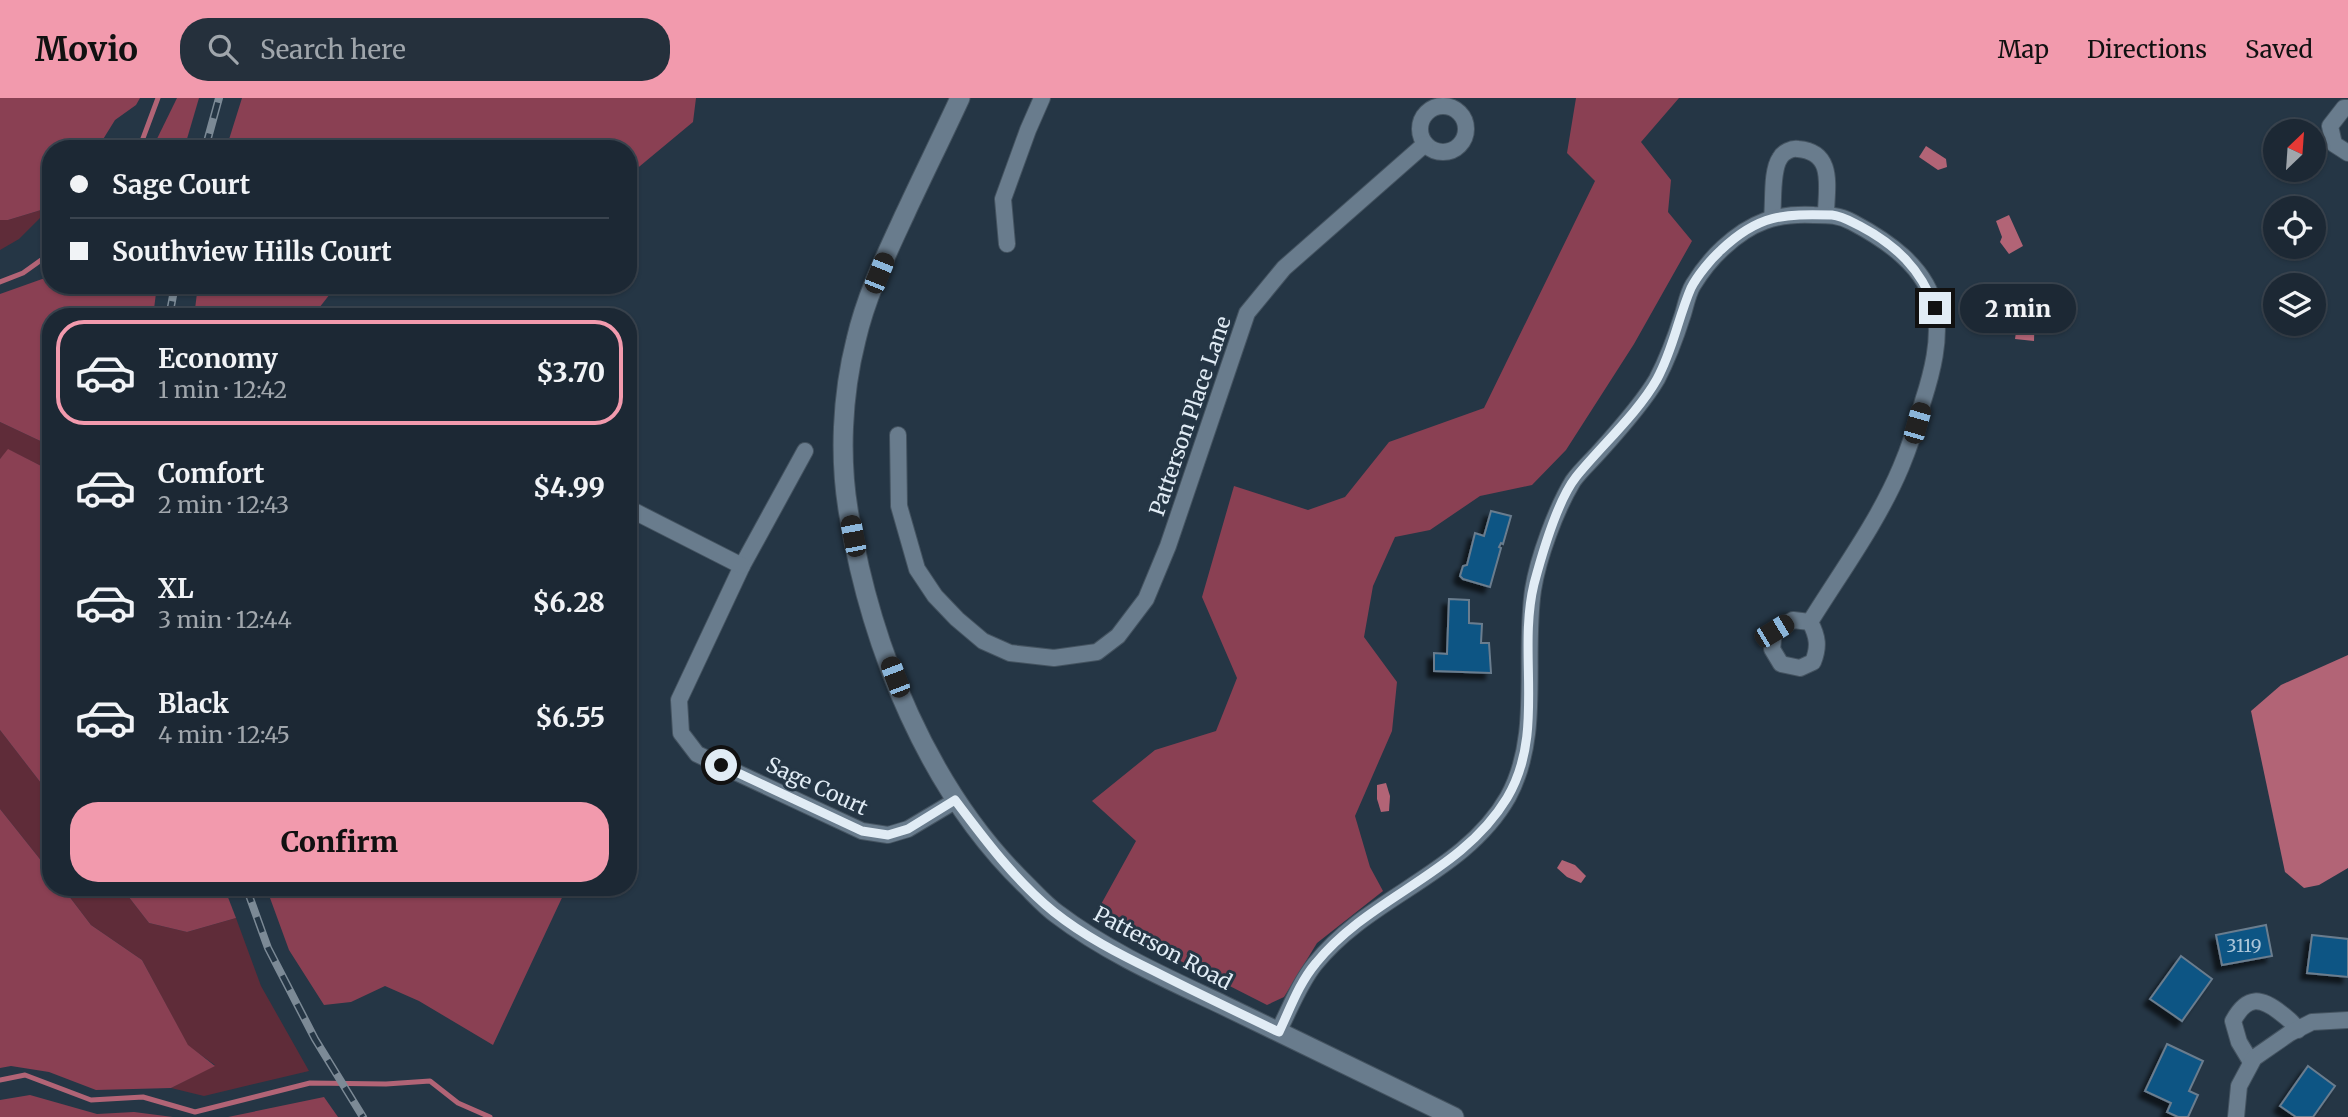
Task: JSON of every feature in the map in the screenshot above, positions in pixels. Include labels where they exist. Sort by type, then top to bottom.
[{"type":"street","name":"Patterson Road","points":[[960,98],[865,306],[855,343],[844,427],[848,512],[858,561],[891,667],[919,736],[938,774],[986,842],[1053,911],[1083,933],[1137,963],[1454,1117]]},
{"type":"street","points":[[1007,244],[1003,199],[1042,98]]},
{"type":"street","points":[[1444,102],[1463,117],[1466,133],[1463,140],[1452,150],[1445,152],[1430,149],[1424,144],[1419,130],[1428,110],[1444,102]]},
{"type":"street","points":[[2348,107],[2344,108],[2330,126],[2334,144],[2348,153]]},
{"type":"street","name":"Patterson Place Lane","points":[[898,435],[899,506],[917,569],[935,596],[957,620],[983,641],[1010,653],[1054,658],[1097,652],[1118,636],[1146,599],[1168,546],[1247,313],[1284,268],[1424,144]]},
{"type":"street","points":[[1772,218],[1775,169],[1781,155],[1794,148],[1810,150],[1822,160],[1828,175],[1826,215]]},
{"type":"street","points":[[1279,1032],[1314,964],[1358,924],[1462,851],[1488,826],[1509,795],[1523,761],[1528,717],[1533,587],[1551,526],[1574,480],[1656,381],[1674,342],[1692,286],[1719,251],[1747,229],[1772,218],[1826,215],[1840,216],[1883,238],[1900,253],[1928,291],[1935,308],[1936,340],[1930,378],[1901,467],[1877,514],[1810,622]]},
{"type":"street","name":"Sage Court","points":[[805,451],[742,566],[679,700],[681,733],[697,754],[862,831],[888,835],[908,829],[955,800]]},
{"type":"street","points":[[637,513],[742,566]]},
{"type":"street","points":[[2251,1062],[2239,1042],[2233,1021],[2241,1007],[2255,1000],[2269,1003],[2295,1024],[2298,1030]]},
{"type":"street","points":[[2236,1117],[2239,1086],[2251,1062],[2262,1052],[2312,1022],[2348,1020]]},
{"type":"shaded area","points":[[0,98],[140,98],[136,105],[115,120],[103,140],[42,140],[42,210],[0,220]]},
{"type":"shaded area","points":[[177,98],[199,98],[187,140],[156,140]]},
{"type":"shaded area","points":[[242,98],[696,98],[693,122],[637,169],[637,140],[229,140]]},
{"type":"shaded area","points":[[1576,98],[1679,98],[1641,142],[1671,180],[1668,212],[1692,241],[1634,344],[1566,450],[1532,485],[1480,496],[1430,530],[1395,537],[1373,586],[1364,637],[1397,682],[1392,731],[1355,816],[1370,867],[1383,891],[1317,943],[1284,997],[1267,1005],[1094,917],[1136,841],[1092,801],[1155,750],[1216,731],[1237,678],[1202,597],[1234,486],[1308,510],[1345,497],[1389,442],[1484,408],[1595,181],[1567,153]]},
{"type":"shaded area","points":[[1926,146],[1946,159],[1947,167],[1938,170],[1919,157]]},
{"type":"shaded area","points":[[42,210],[42,216],[19,239],[0,250],[0,220]]},
{"type":"shaded area","points":[[2009,215],[2023,246],[2009,254],[2000,242],[2002,237],[1996,221]]},
{"type":"shaded area","points":[[42,279],[42,294],[156,294],[154,308],[42,308],[42,442],[0,422],[0,294]]},
{"type":"shaded area","points":[[197,294],[330,294],[319,308],[195,308]]},
{"type":"shaded area","points":[[2020,306],[2035,307],[2034,341],[2015,339],[2019,329]]},
{"type":"shaded area","points":[[0,422],[42,442],[42,466],[9,450],[0,459]]},
{"type":"shaded area","points":[[8,449],[42,466],[42,784],[0,730],[0,459]]},
{"type":"shaded area","points":[[2348,655],[2348,868],[2319,885],[2304,888],[2285,872],[2251,711],[2281,685]]},
{"type":"shaded area","points":[[0,730],[42,784],[42,862],[0,809]]},
{"type":"shaded area","points":[[1386,783],[1390,796],[1389,811],[1381,812],[1377,785]]},
{"type":"shaded area","points":[[0,809],[42,862],[42,896],[69,896],[91,925],[142,960],[188,1045],[215,1066],[171,1088],[96,1090],[49,1072],[11,1066],[0,1068]]},
{"type":"shaded area","points":[[1562,860],[1575,865],[1586,876],[1581,883],[1567,877],[1557,868]]},
{"type":"shaded area","points":[[69,896],[128,896],[149,923],[187,932],[236,918],[261,986],[309,1071],[204,1096],[171,1088],[215,1065],[188,1046],[142,960],[91,925]]},
{"type":"shaded area","points":[[128,896],[227,896],[236,918],[187,932],[149,923]]},
{"type":"shaded area","points":[[269,896],[563,896],[493,1045],[419,1001],[385,986],[351,1002],[324,1005],[289,950]]},
{"type":"shaded area","points":[[30,1095],[97,1114],[134,1112],[173,1117],[0,1117],[0,1100]]},
{"type":"shaded area","points":[[324,1097],[338,1117],[228,1117]]},
{"type":"building","points":[[1491,511],[1511,516],[1503,544],[1499,547],[1501,548],[1490,587],[1460,576],[1463,566],[1467,565],[1475,533],[1484,536]]},
{"type":"building","points":[[1449,599],[1469,600],[1469,623],[1482,624],[1481,643],[1489,643],[1491,673],[1434,671],[1434,653],[1447,654]]},
{"type":"building","points":[[2266,925],[2272,956],[2222,965],[2216,935]]},
{"type":"building","points":[[2312,935],[2348,939],[2348,977],[2307,973]]},
{"type":"building","points":[[2181,956],[2212,979],[2182,1021],[2150,999]]},
{"type":"building","points":[[2167,1044],[2203,1061],[2189,1091],[2198,1095],[2188,1117],[2178,1117],[2167,1112],[2171,1103],[2145,1091]]},
{"type":"building","points":[[2308,1066],[2335,1086],[2313,1117],[2296,1117],[2280,1106]]},
{"type":"waterway","points":[[142,140],[158,98]]},
{"type":"waterway","points":[[0,282],[23,273],[42,259]]},
{"type":"waterway","points":[[0,1080],[25,1075],[91,1100],[143,1097],[195,1112],[310,1083],[386,1084],[430,1081],[458,1103],[490,1117]]},
{"type":"railway","points":[[207,140],[219,98]]},
{"type":"railway","points":[[171,308],[173,294]]},
{"type":"railway","points":[[249,896],[268,948],[315,1039],[363,1117]]},
{"type":"route","points":[[721,765],[862,831],[888,835],[908,829],[955,800],[986,842],[1013,872],[1053,911],[1083,933],[1137,963],[1279,1032],[1314,964],[1358,924],[1462,851],[1488,826],[1509,795],[1523,761],[1528,717],[1533,587],[1551,526],[1574,480],[1656,381],[1674,342],[1692,286],[1719,251],[1747,229],[1777,216],[1840,216],[1883,238],[1900,253],[1926,286],[1935,308]]}]
